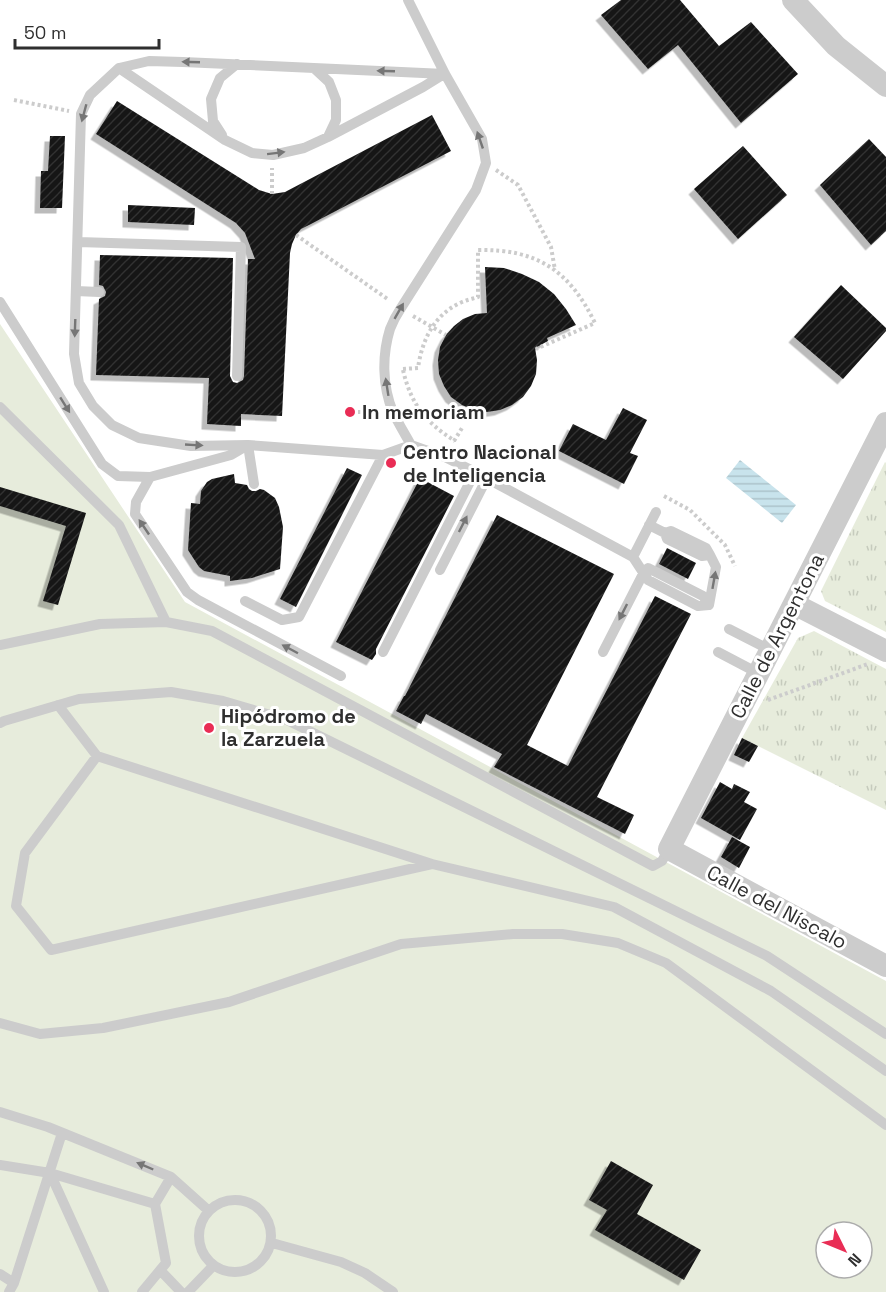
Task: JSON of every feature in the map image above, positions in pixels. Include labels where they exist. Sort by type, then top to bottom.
[{"type":"street","points":[[793,0],[836,46],[886,86]]},
{"type":"street","name":"Calle de Argentona","points":[[669,849],[886,423]]},
{"type":"street","points":[[794,604],[880,656]]},
{"type":"street","name":"Calle del Níscalo","points":[[669,849],[886,966]]},
{"type":"lane","points":[[408,0],[445,74],[482,139],[486,163],[476,189],[391,326],[384,366],[386,389],[393,411],[411,445]]},
{"type":"lane","points":[[445,74],[149,62],[119,68],[90,95],[81,114],[74,354],[79,383],[93,406],[112,425],[139,438],[191,446],[248,446],[382,455],[411,445],[445,457],[487,478],[633,557],[648,580],[698,606],[709,605],[716,567],[710,555],[702,556],[667,539],[665,533],[649,525]]},
{"type":"lane","points":[[225,140],[213,122],[211,99],[220,78],[237,64]]},
{"type":"lane","points":[[119,68],[225,140],[252,153],[273,155],[304,148],[328,137],[445,74]]},
{"type":"lane","points":[[315,69],[329,82],[336,100],[336,120],[328,137]]},
{"type":"lane","points":[[78,242],[241,247],[237,376]]},
{"type":"lane","points":[[76,291],[99,292]]},
{"type":"lane","points":[[0,302],[102,464],[118,476],[150,477],[231,455],[248,446]]},
{"type":"lane","points":[[0,407],[119,525],[166,622]]},
{"type":"lane","points":[[248,446],[254,484]]},
{"type":"lane","points":[[245,601],[282,620],[299,617],[382,455]]},
{"type":"lane","points":[[383,652],[475,472]]},
{"type":"lane","points":[[150,477],[136,502],[135,514],[187,592],[341,676]]},
{"type":"lane","points":[[440,570],[487,478]]},
{"type":"lane","points":[[633,557],[656,512]]},
{"type":"lane","points":[[603,652],[644,572]]},
{"type":"lane","points":[[0,645],[100,624],[166,622],[212,632],[653,866],[662,861],[669,849]]},
{"type":"lane","points":[[729,629],[770,650]]},
{"type":"lane","points":[[718,652],[758,673]]},
{"type":"lane","points":[[0,723],[79,699],[171,692],[223,701],[287,720],[767,956],[886,1034]]},
{"type":"lane","points":[[58,705],[97,756],[432,864],[614,907],[771,990],[886,1071]]},
{"type":"lane","points":[[97,756],[25,853],[16,906],[51,950],[432,864]]},
{"type":"lane","points":[[0,1023],[40,1034],[103,1028],[230,1002],[401,944],[513,934],[562,934],[618,944],[666,963],[886,1125]]},
{"type":"lane","points":[[0,1112],[63,1133],[171,1177],[209,1211]]},
{"type":"lane","points":[[0,1274],[12,1287],[63,1133]]},
{"type":"lane","points":[[0,1165],[50,1173],[155,1204]]},
{"type":"lane","points":[[50,1173],[105,1292]]},
{"type":"lane","points":[[141,1292],[166,1263],[155,1204],[171,1177]]},
{"type":"lane","points":[[233,1200],[246,1201],[258,1207],[267,1217],[272,1229],[272,1243],[260,1264],[249,1271],[224,1272],[213,1266],[205,1257],[200,1246],[199,1233],[202,1221],[209,1211],[220,1203],[233,1200]]},
{"type":"lane","points":[[272,1243],[341,1262],[365,1273],[393,1292]]},
{"type":"lane","points":[[188,1292],[213,1266]]},
{"type":"lane","points":[[160,1270],[181,1292]]},
{"type":"path","points":[[14,100],[59,109]]},
{"type":"path","points":[[486,163],[518,185],[551,247],[555,270]]},
{"type":"path","points":[[272,174],[272,194]]},
{"type":"path","points":[[296,236],[401,308]]},
{"type":"path","points":[[384,366],[403,369],[418,368],[424,340],[431,327],[444,313],[460,303],[478,297],[478,250],[518,253],[537,260],[555,270],[572,285],[585,303],[595,323],[536,349]]},
{"type":"path","points":[[416,318],[446,335]]},
{"type":"path","points":[[403,369],[407,387],[415,404],[432,425],[455,441]]},
{"type":"path","points":[[352,412],[393,411]]},
{"type":"path","points":[[664,496],[690,510],[725,544],[735,566]]},
{"type":"path","points":[[739,710],[880,656]]},
{"type":"green space","name":"Hipódromo de la Zarzuela","points":[[0,324],[185,602],[886,981],[886,1292],[0,1292]]},
{"type":"green space","points":[[885,462],[886,632],[825,601],[821,591]]},
{"type":"green space","points":[[814,631],[886,669],[886,810],[742,738],[798,638]]},
{"type":"water","points":[[740,460],[796,505],[782,523],[726,478]]},
{"type":"building","points":[[621,0],[680,0],[719,46],[751,22],[798,74],[741,123],[678,45],[648,69],[601,15]]},
{"type":"building","points":[[117,101],[259,190],[272,194],[285,192],[432,115],[451,151],[301,229],[296,235],[290,253],[282,416],[241,414],[241,426],[207,424],[209,378],[96,375],[99,299],[105,296],[106,292],[103,286],[99,285],[100,255],[233,258],[230,376],[233,382],[237,383],[243,380],[244,376],[248,259],[255,259],[245,233],[236,223],[96,134]]},
{"type":"building","points":[[50,136],[65,136],[62,208],[40,208],[41,171],[48,171]]},
{"type":"building","points":[[869,139],[886,157],[886,231],[871,245],[820,185]]},
{"type":"building","points":[[743,146],[787,195],[738,239],[694,189]]},
{"type":"building","points":[[128,205],[195,208],[194,225],[128,222]]},
{"type":"building","points":[[485,267],[504,268],[539,282],[554,294],[576,325],[547,338],[548,341],[535,348],[536,374],[523,397],[500,410],[487,412],[462,405],[451,397],[439,374],[438,360],[440,347],[454,326],[475,314],[487,313]]},
{"type":"building","points":[[841,285],[886,328],[886,331],[843,379],[794,337]]},
{"type":"building","points":[[623,408],[647,420],[630,453],[638,456],[624,484],[559,451],[573,424],[606,440]]},
{"type":"building","points":[[347,468],[362,475],[296,607],[280,599]]},
{"type":"building","points":[[234,474],[235,483],[247,485],[252,491],[264,490],[275,498],[283,527],[280,569],[252,578],[230,581],[230,576],[204,571],[188,550],[191,503],[200,504],[201,491],[207,482]]},
{"type":"building","points":[[420,478],[454,496],[372,660],[336,642]]},
{"type":"building","points":[[0,487],[86,513],[58,605],[43,601],[66,526],[0,506]]},
{"type":"building","points":[[497,515],[614,574],[527,745],[568,766],[655,596],[691,614],[597,797],[634,815],[625,834],[494,767],[502,754],[426,714],[421,724],[396,711]]},
{"type":"building","points":[[667,548],[696,563],[688,579],[659,564]]},
{"type":"building","points":[[742,738],[758,746],[749,762],[734,755]]},
{"type":"building","points":[[720,782],[732,789],[734,784],[750,792],[744,802],[757,809],[740,840],[701,818]]},
{"type":"building","points":[[732,837],[750,847],[739,868],[721,857]]},
{"type":"building","points":[[611,1161],[653,1185],[637,1214],[701,1250],[684,1280],[595,1230],[607,1210],[589,1200]]},
{"type":"place","name":"In memoriam","points":[[350,412]]},
{"type":"place","name":"Centro Nacional de Inteligencia","points":[[391,463]]},
{"type":"place","name":"Hipódromo de la Zarzuela","points":[[209,728]]}]
